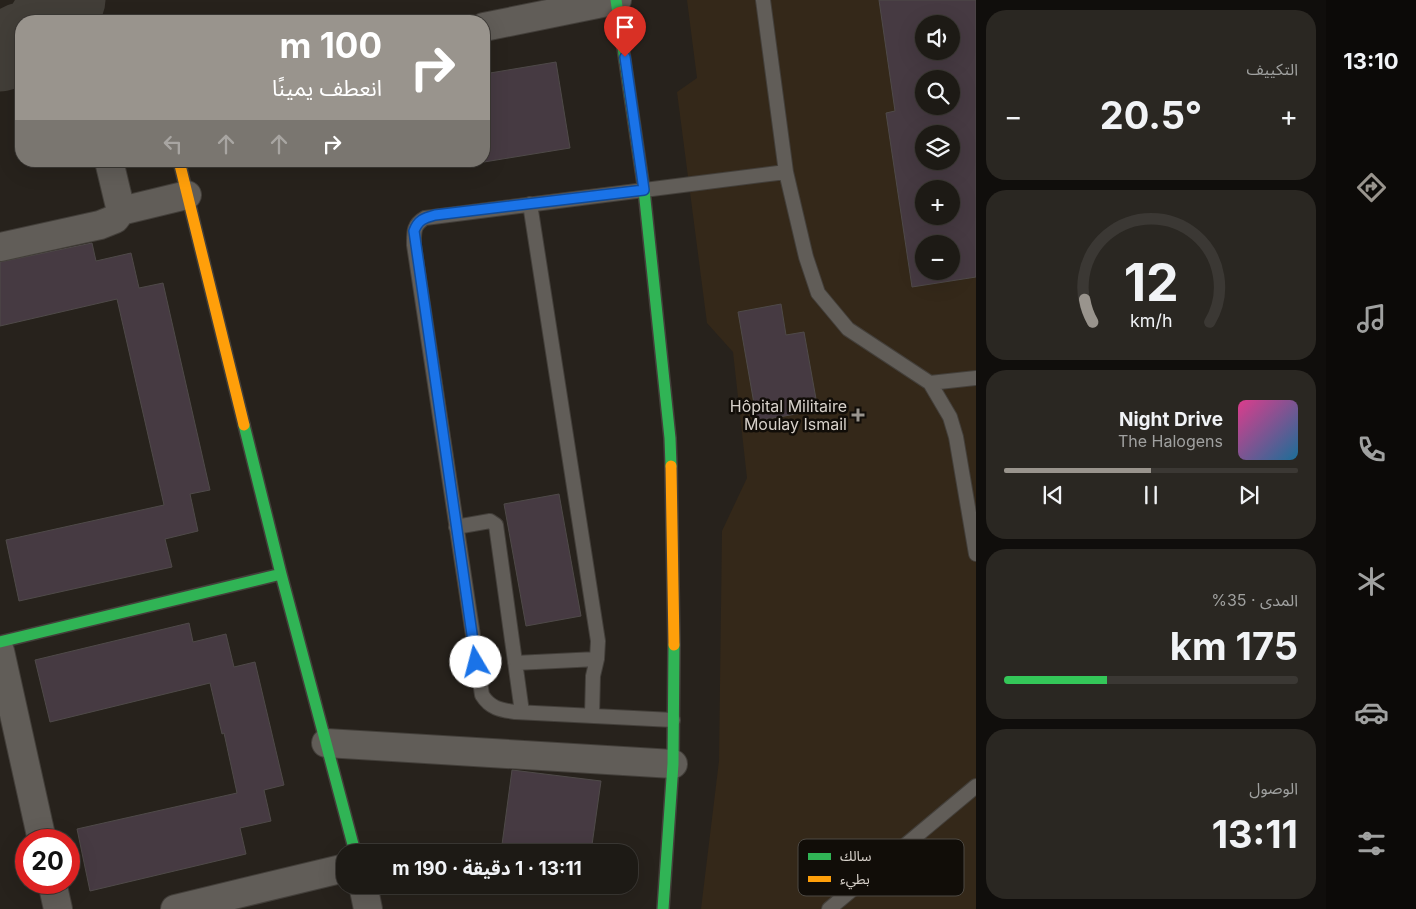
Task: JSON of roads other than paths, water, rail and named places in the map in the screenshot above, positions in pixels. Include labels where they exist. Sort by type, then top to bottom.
[{"type":"street","points":[[490,26],[616,0],[644,190],[670,438],[673,764],[663,909]]},
{"type":"street","points":[[111,167],[121,211]]},
{"type":"street","points":[[180,167],[281,574],[352,844]]},
{"type":"street","points":[[0,247],[100,225],[115,219],[121,211],[187,195]]},
{"type":"street","points":[[0,642],[281,574]]},
{"type":"street","points":[[0,651],[40,829]]},
{"type":"street","points":[[326,743],[673,764]]},
{"type":"street","points":[[175,909],[336,870]]},
{"type":"street","points":[[55,894],[58,909]]},
{"type":"street","points":[[365,894],[368,909]]},
{"type":"lane","points":[[763,0],[786,172],[806,258],[818,293],[848,330],[930,383],[950,417],[956,437],[976,554]]},
{"type":"lane","points":[[673,720],[500,710],[488,705],[482,695],[414,231],[417,223],[425,218],[786,172]]},
{"type":"lane","points":[[530,204],[598,640],[593,676],[592,716]]},
{"type":"lane","points":[[930,383],[976,378]]},
{"type":"lane","points":[[456,527],[490,521],[496,525],[522,712]]},
{"type":"lane","points":[[515,663],[597,658]]},
{"type":"lane","points":[[913,839],[976,786]]},
{"type":"lane","points":[[829,909],[845,896]]},
{"type":"place","name":"Hôpital Militaire Moulay Ismail","points":[[858,415]]}]
